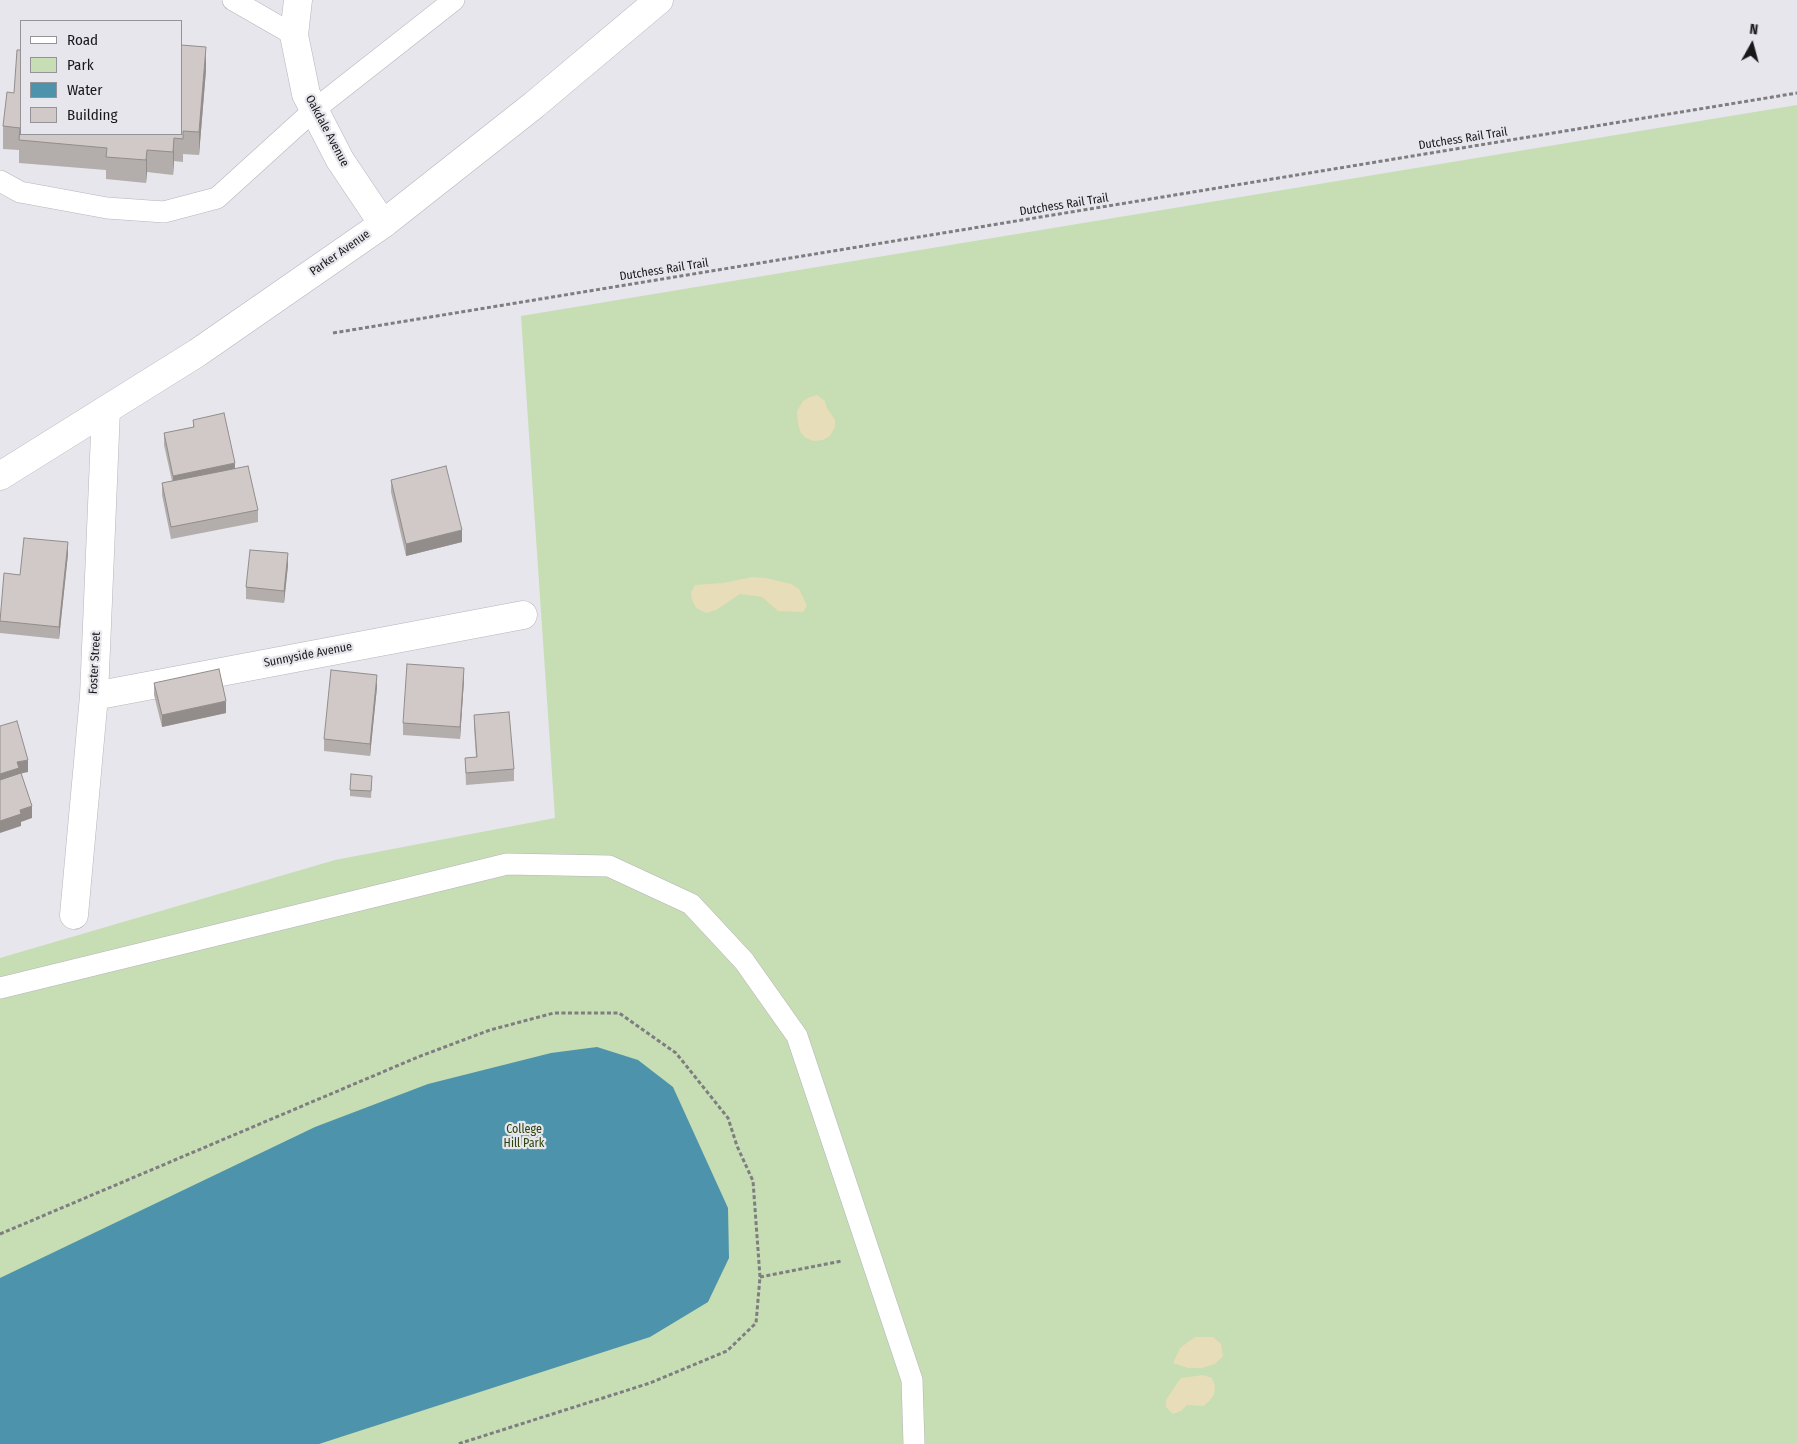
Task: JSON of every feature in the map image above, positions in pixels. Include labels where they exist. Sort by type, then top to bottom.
[{"type":"street","name":"Oakdale Avenue","points":[[298,0],[294,35],[306,94],[340,160],[383,224]]},
{"type":"street","name":"Parker Avenue","points":[[0,476],[197,352],[383,224],[534,105],[659,0]]},
{"type":"street","name":"Foster Street","points":[[74,915],[94,696],[106,410]]},
{"type":"street","name":"Sunnyside Avenue","points":[[94,696],[523,615]]},
{"type":"lane","points":[[233,0],[294,35]]},
{"type":"lane","points":[[0,181],[20,192],[107,208],[164,212],[217,198],[314,110],[454,0]]},
{"type":"lane","points":[[0,988],[507,864],[609,866],[691,904],[744,961],[797,1036],[912,1380],[914,1444]]},
{"type":"path","name":"Dutchess Rail Trail","points":[[333,333],[1797,93]]},
{"type":"path","points":[[0,1234],[418,1057],[490,1030],[554,1013],[619,1013],[676,1053],[728,1118],[737,1146],[753,1181],[760,1277],[756,1323],[727,1350],[650,1384],[458,1444]]},
{"type":"path","points":[[760,1277],[870,1256]]},
{"type":"green space","name":"College Hill Park","points":[[1797,105],[1797,1444],[0,1444],[0,958],[335,860],[555,818],[521,316]]},
{"type":"sand","points":[[817,395],[825,401],[835,420],[835,427],[830,436],[823,440],[813,441],[801,433],[797,411],[803,401]]},
{"type":"sand","points":[[752,577],[791,584],[799,589],[807,606],[803,612],[778,611],[762,597],[740,594],[716,610],[706,613],[696,608],[692,600],[691,592],[695,585],[723,583]]},
{"type":"sand","points":[[1195,1337],[1213,1337],[1221,1344],[1223,1356],[1215,1364],[1202,1368],[1188,1368],[1173,1363],[1180,1348]]},
{"type":"sand","points":[[1203,1375],[1212,1378],[1215,1386],[1214,1395],[1204,1406],[1187,1405],[1181,1411],[1173,1414],[1166,1407],[1166,1400],[1181,1378]]},
{"type":"water","points":[[597,1047],[638,1060],[673,1087],[728,1208],[729,1258],[708,1302],[650,1337],[319,1444],[0,1444],[0,1278],[315,1127],[428,1084],[551,1053]]},
{"type":"building","points":[[182,45],[206,47],[199,132],[183,131],[183,139],[174,138],[173,152],[147,150],[146,160],[106,157],[107,148],[19,140],[20,128],[20,135],[182,135]]},
{"type":"building","points":[[17,50],[20,50],[20,128],[3,126],[7,92],[14,93]]},
{"type":"building","points":[[224,413],[235,463],[173,476],[164,433],[194,427],[193,420]]},
{"type":"building","points":[[248,466],[258,510],[171,527],[162,483]]},
{"type":"building","points":[[446,466],[462,530],[406,544],[391,480]]},
{"type":"building","points":[[24,538],[68,542],[59,627],[0,621],[4,573],[20,575]]},
{"type":"building","points":[[250,550],[288,553],[284,591],[246,587]]},
{"type":"building","points":[[407,664],[464,668],[460,727],[403,723]]},
{"type":"building","points":[[219,669],[226,701],[162,715],[154,683]]},
{"type":"building","points":[[331,670],[377,675],[370,744],[324,739]]},
{"type":"building","points":[[509,712],[514,769],[466,773],[465,758],[477,757],[474,715]]},
{"type":"building","points":[[17,721],[28,760],[17,762],[19,768],[0,774],[0,726]]},
{"type":"building","points":[[21,773],[32,806],[20,810],[21,814],[0,821],[0,780]]},
{"type":"building","points":[[351,774],[372,776],[371,791],[350,790]]}]
